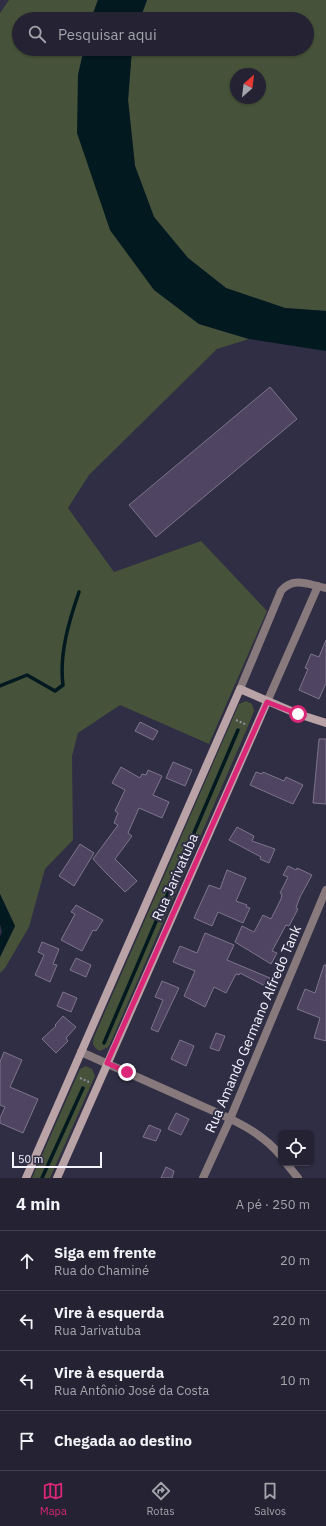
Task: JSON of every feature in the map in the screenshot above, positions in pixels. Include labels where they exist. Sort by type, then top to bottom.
[{"type":"street","name":"Rua Jarivatuba","points":[[26,1178],[240,689],[281,591],[293,582],[322,587],[267,702],[57,1178]]},
{"type":"street","points":[[240,689],[267,702],[326,723]]},
{"type":"street","name":"Rua Amando Germano Alfredo Tank","points":[[203,1178],[230,1119],[326,890]]},
{"type":"street","points":[[82,1052],[230,1119],[258,1135],[278,1152]]},
{"type":"street","points":[[288,1166],[298,1178]]},
{"type":"path","points":[[228,716],[255,729]]},
{"type":"path","points":[[71,1075],[97,1085]]},
{"type":"green space","points":[[9,0],[98,0],[94,12],[12,12],[12,56],[82,56],[78,75],[110,230],[155,290],[199,324],[249,339],[217,349],[89,475],[68,508],[114,572],[201,541],[267,611],[209,744],[120,705],[78,733],[72,756],[73,840],[45,869],[29,927],[5,968],[0,973],[0,957],[15,926],[0,894],[0,13]]},
{"type":"green space","points":[[147,0],[326,0],[326,311],[285,308],[226,288],[188,258],[154,217],[135,166],[128,100],[131,56],[314,56],[314,12],[143,12]]},
{"type":"green space","points":[[246,701],[252,704],[254,711],[246,731],[110,1044],[108,1047],[100,1051],[94,1045],[94,1037],[239,704]]},
{"type":"green space","points":[[86,1066],[92,1069],[95,1076],[50,1178],[32,1178],[80,1069]]},
{"type":"water","points":[[98,0],[147,0],[143,12],[94,12]]},
{"type":"water","points":[[82,56],[131,56],[128,100],[135,166],[154,217],[188,258],[226,288],[285,308],[326,311],[326,351],[249,339],[199,324],[154,290],[110,230],[77,133],[78,75]]},
{"type":"water","points":[[0,894],[15,926],[0,957],[0,936],[2,932],[0,924]]},
{"type":"building","points":[[270,387],[297,419],[156,537],[129,505]]},
{"type":"building","points":[[326,640],[326,683],[319,699],[299,690],[308,669],[305,668],[311,654],[319,657]]},
{"type":"building","points":[[140,722],[158,731],[153,740],[135,731]]},
{"type":"building","points":[[319,739],[326,739],[326,804],[313,803]]},
{"type":"building","points":[[173,762],[192,770],[185,786],[166,778]]},
{"type":"building","points":[[121,767],[140,778],[142,774],[146,775],[148,770],[162,776],[153,795],[169,802],[162,818],[139,808],[128,833],[132,836],[115,859],[137,881],[125,892],[93,859],[118,825],[114,823],[118,813],[115,811],[125,790],[112,783]]},
{"type":"building","points":[[256,772],[262,774],[263,772],[284,781],[286,777],[303,785],[293,804],[250,785]]},
{"type":"building","points":[[237,827],[254,836],[252,841],[275,849],[269,863],[260,859],[261,857],[229,840]]},
{"type":"building","points":[[80,844],[94,853],[74,886],[59,876]]},
{"type":"building","points":[[288,866],[296,870],[297,868],[312,875],[300,897],[296,908],[298,909],[289,926],[286,925],[272,951],[277,953],[271,964],[235,942],[242,926],[254,932],[263,915],[271,919],[281,899],[282,894],[280,893],[288,877],[283,875]]},
{"type":"building","points":[[227,870],[246,878],[236,901],[247,905],[246,907],[250,908],[243,923],[218,912],[212,926],[194,918],[209,885],[220,889]]},
{"type":"building","points":[[76,905],[103,920],[96,931],[93,930],[82,951],[61,940],[75,914],[71,912]]},
{"type":"building","points":[[205,933],[234,945],[227,960],[270,978],[265,986],[240,973],[239,975],[236,974],[226,993],[214,987],[205,1007],[184,996],[195,971],[173,962],[180,946],[197,953]]},
{"type":"building","points":[[42,942],[59,949],[53,964],[57,965],[50,982],[35,975],[44,955],[38,952]]},
{"type":"building","points":[[76,958],[91,965],[86,977],[70,970]]},
{"type":"building","points":[[324,965],[326,965],[326,1041],[314,1038],[320,1018],[297,1009],[305,989],[315,993]]},
{"type":"building","points":[[162,981],[179,988],[158,1032],[151,1029],[163,1000],[155,997]]},
{"type":"building","points":[[63,992],[77,998],[71,1012],[57,1006]]},
{"type":"building","points":[[63,1016],[76,1027],[66,1038],[68,1041],[56,1053],[42,1039],[56,1026],[55,1025]]},
{"type":"building","points":[[216,1033],[225,1036],[219,1051],[210,1048]]},
{"type":"building","points":[[180,1040],[194,1046],[186,1066],[171,1059]]},
{"type":"building","points":[[4,1052],[22,1060],[10,1087],[38,1099],[23,1133],[0,1123],[0,1118],[5,1107],[0,1105],[0,1062]]},
{"type":"building","points":[[176,1113],[189,1119],[181,1135],[168,1129]]},
{"type":"building","points":[[149,1125],[161,1130],[156,1141],[143,1137]]},
{"type":"building","points":[[166,1167],[174,1171],[172,1178],[161,1178]]},
{"type":"waterway","points":[[0,686],[27,675],[55,691],[63,685],[62,661],[68,626],[79,592]]},
{"type":"waterway","points":[[104,1043],[238,730]]},
{"type":"waterway","points":[[42,1178],[83,1088]]},
{"type":"route","points":[[127,1072],[107,1063],[267,702],[298,714]]}]
